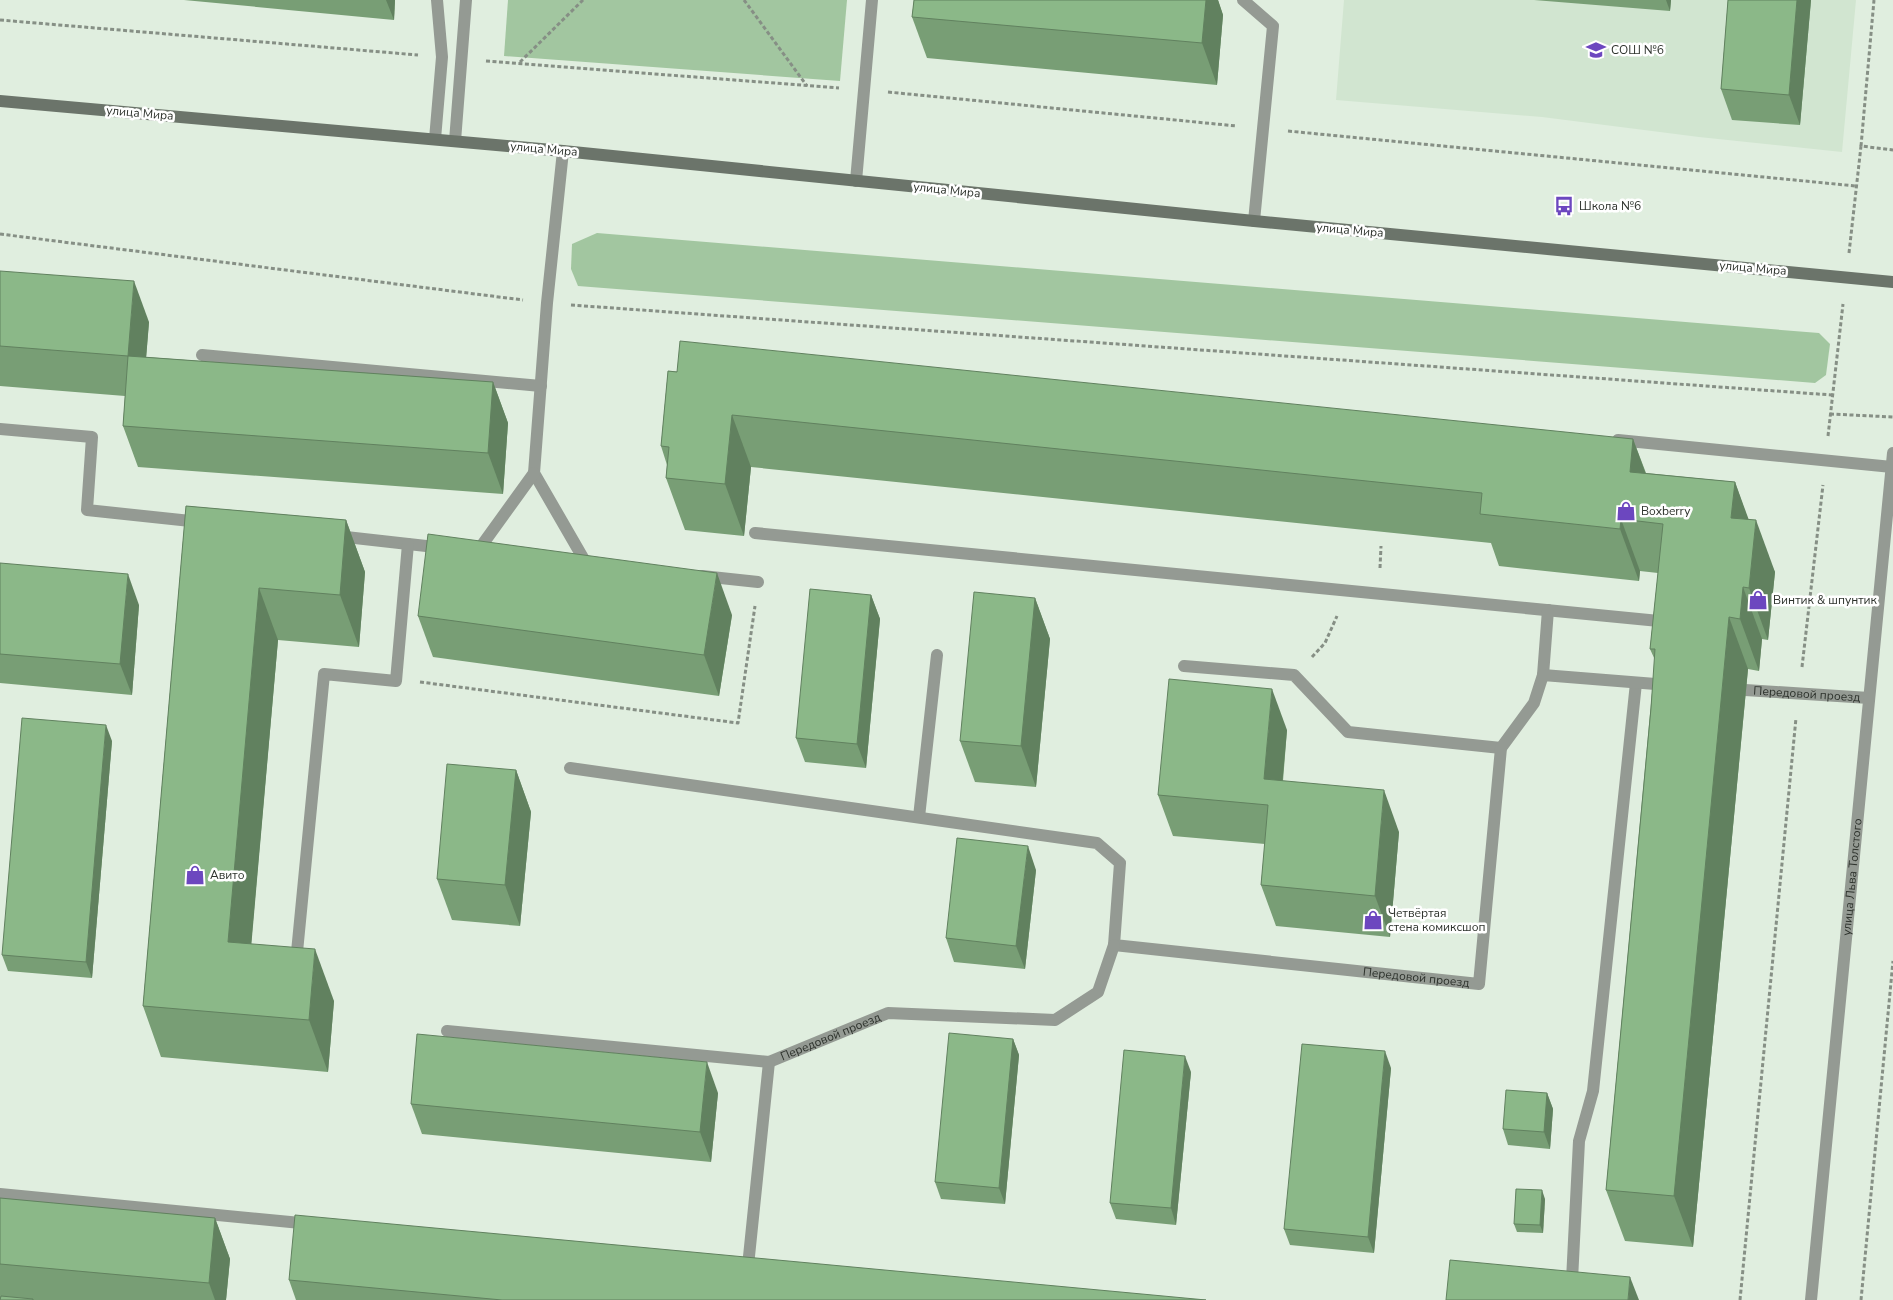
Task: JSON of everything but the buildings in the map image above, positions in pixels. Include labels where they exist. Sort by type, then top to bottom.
[{"type":"main road","name":"улица Мира","points":[[0,101],[563,151],[1254,221],[1893,282]]},
{"type":"street","points":[[435,139],[442,58],[437,0]]},
{"type":"street","points":[[455,142],[466,0]]},
{"type":"street","points":[[856,181],[872,0]]},
{"type":"street","points":[[1244,0],[1273,26],[1254,221]]},
{"type":"street","points":[[468,551],[534,472],[547,303],[563,151]]},
{"type":"street","points":[[202,355],[541,386]]},
{"type":"street","points":[[0,429],[92,437],[86,510],[213,523]]},
{"type":"street","points":[[1608,439],[1892,467]]},
{"type":"street","name":"улица Льва Толстого","points":[[1811,1300],[1893,453]]},
{"type":"street","points":[[534,472],[591,564],[568,561]]},
{"type":"street","points":[[755,533],[1659,621]]},
{"type":"street","points":[[320,535],[495,554]]},
{"type":"street","points":[[296,952],[324,674],[396,680],[408,544]]},
{"type":"street","points":[[691,574],[758,582]]},
{"type":"street","points":[[1184,666],[1294,675],[1348,732],[1501,748],[1534,703],[1543,675],[1548,610]]},
{"type":"street","points":[[919,817],[936,655]]},
{"type":"street","points":[[1543,675],[1671,685]]},
{"type":"street","points":[[1571,1300],[1579,1141],[1593,1091],[1636,683]]},
{"type":"street","name":"Передовой проезд","points":[[1746,690],[1869,698]]},
{"type":"street","name":"Передовой проезд","points":[[1114,945],[1479,984],[1501,748]]},
{"type":"street","name":"Передовой проезд","points":[[447,1031],[769,1062],[888,1013],[1056,1020],[1098,992],[1114,945],[1120,863],[1097,843],[570,768]]},
{"type":"street","points":[[748,1266],[769,1062]]},
{"type":"street","points":[[0,1194],[326,1226]]},
{"type":"path","points":[[520,63],[583,0]]},
{"type":"path","points":[[744,0],[807,86]]},
{"type":"path","points":[[1861,146],[1874,0]]},
{"type":"path","points":[[0,20],[442,58]]},
{"type":"path","points":[[461,59],[864,90],[1856,186]]},
{"type":"path","points":[[0,234],[547,303],[1832,395]]},
{"type":"path","points":[[1740,1300],[1799,694],[1830,414],[1893,417]]},
{"type":"path","points":[[419,673],[418,682],[738,723],[758,582]]},
{"type":"path","points":[[1294,675],[1325,643],[1337,617],[1338,590]]},
{"type":"path","points":[[1861,1300],[1893,961]]},
{"type":"shaded area","name":"СОШ №6","points":[[1344,0],[1856,0],[1842,152],[1699,137],[1542,117],[1336,100]]},
{"type":"green space","points":[[508,0],[847,0],[840,81],[504,56]]},
{"type":"green space","points":[[597,233],[1819,333],[1830,344],[1826,375],[1815,383],[578,286],[571,269],[572,244]]},
{"type":"place","name":"СОШ №6","points":[[1596,50]]},
{"type":"place","name":"Школа №6","points":[[1564,206]]},
{"type":"place","name":"Boxberry","points":[[1626,511]]},
{"type":"place","name":"Винтик & шпунтик","points":[[1758,600]]},
{"type":"place","name":"Авито","points":[[195,875]]},
{"type":"place","name":"Четвёртая стена комиксшоп","points":[[1373,920]]}]
